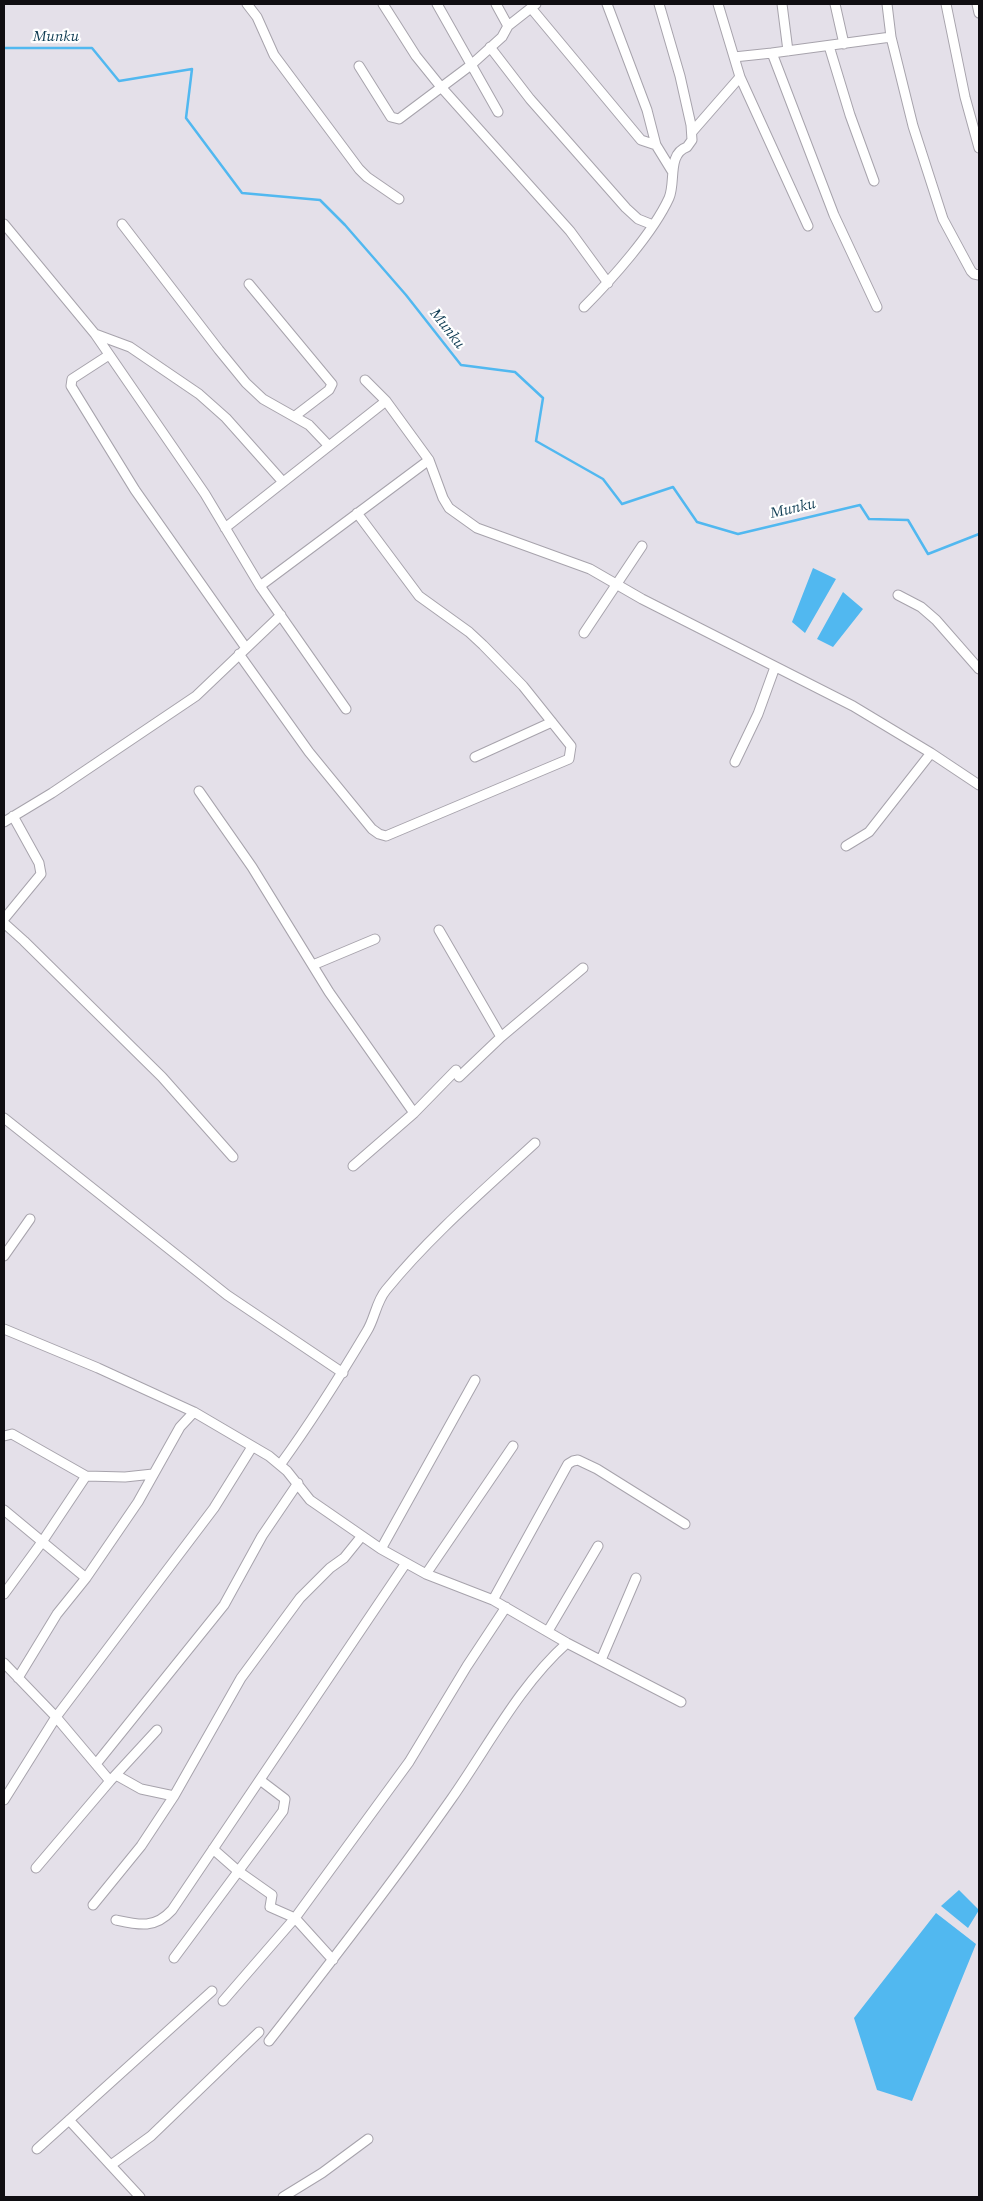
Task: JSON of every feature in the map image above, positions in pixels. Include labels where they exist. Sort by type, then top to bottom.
[{"type":"street","points":[[247,4],[257,17],[274,55],[360,169],[367,177],[398,199]]},
{"type":"street","points":[[384,4],[416,56],[441,87],[570,231],[608,284]]},
{"type":"street","points":[[436,4],[498,112]]},
{"type":"street","points":[[496,4],[508,26]]},
{"type":"street","points":[[607,4],[647,110],[656,145],[672,171]]},
{"type":"street","points":[[584,306],[608,284],[653,225],[670,196],[673,180],[672,171],[678,152],[690,144],[692,132],[680,76],[659,4]]},
{"type":"street","points":[[718,4],[740,77],[808,226]]},
{"type":"street","points":[[782,4],[788,51]]},
{"type":"street","points":[[835,4],[844,44]]},
{"type":"street","points":[[887,4],[891,37],[912,126],[943,219],[971,271],[979,275]]},
{"type":"street","points":[[946,4],[965,97],[979,148]]},
{"type":"street","points":[[978,4],[979,13]]},
{"type":"street","points":[[359,66],[391,117],[398,119],[471,65],[504,35],[508,26],[533,6],[641,140],[656,145]]},
{"type":"street","points":[[734,58],[891,37]]},
{"type":"street","points":[[829,46],[850,115],[874,180]]},
{"type":"street","points":[[490,48],[530,99],[626,208],[638,218],[653,225]]},
{"type":"street","points":[[772,53],[834,215],[877,307]]},
{"type":"street","points":[[692,132],[740,77]]},
{"type":"street","points":[[4,224],[95,334],[205,494],[260,586],[346,709]]},
{"type":"street","points":[[122,224],[246,383],[263,399],[309,425],[329,446]]},
{"type":"street","points":[[249,284],[332,384],[329,390],[295,416]]},
{"type":"street","points":[[95,334],[130,346],[199,394],[226,418],[283,482]]},
{"type":"street","points":[[109,355],[72,379],[71,386],[135,490],[309,752],[372,829],[378,834],[386,836],[569,759],[571,746],[523,686],[469,632],[419,596],[357,513]]},
{"type":"street","points":[[365,380],[386,401],[429,460],[443,498],[450,508],[477,528],[590,569],[642,599],[853,706],[931,753],[979,785]]},
{"type":"street","points":[[225,528],[386,401]]},
{"type":"street","points":[[260,586],[429,460]]},
{"type":"street","points":[[584,633],[642,546]]},
{"type":"street","points":[[898,595],[921,607],[936,620],[979,669]]},
{"type":"street","points":[[4,822],[52,793],[196,696],[282,616]]},
{"type":"street","points":[[735,762],[758,714],[776,667]]},
{"type":"street","points":[[475,757],[552,722]]},
{"type":"street","points":[[846,846],[868,832],[931,753]]},
{"type":"street","points":[[199,791],[252,867],[329,992],[414,1113]]},
{"type":"street","points":[[4,919],[41,874],[39,863],[13,816]]},
{"type":"street","points":[[4,924],[24,941],[162,1077],[233,1158]]},
{"type":"street","points":[[439,930],[501,1037]]},
{"type":"street","points":[[313,966],[375,939]]},
{"type":"street","points":[[353,1166],[583,968]]},
{"type":"street","points":[[4,1118],[227,1295],[342,1373]]},
{"type":"street","points":[[280,1465],[322,1407],[371,1325],[385,1291],[452,1220],[535,1144]]},
{"type":"street","points":[[4,1256],[30,1220]]},
{"type":"street","points":[[4,1329],[98,1368],[194,1412],[280,1465],[298,1483],[310,1500],[381,1549],[426,1574],[493,1600],[567,1643],[681,1702]]},
{"type":"street","points":[[381,1549],[475,1380]]},
{"type":"street","points":[[18,1678],[57,1614],[86,1578],[138,1502],[180,1427],[194,1412]]},
{"type":"street","points":[[4,1436],[12,1434],[86,1476],[124,1477],[153,1474]]},
{"type":"street","points":[[426,1574],[513,1446]]},
{"type":"street","points":[[4,1800],[56,1717],[214,1508],[252,1447]]},
{"type":"street","points":[[493,1600],[568,1464],[573,1460],[578,1460],[597,1468],[685,1524]]},
{"type":"street","points":[[4,1594],[42,1542],[86,1476]]},
{"type":"street","points":[[96,1764],[224,1605],[262,1536],[298,1483]]},
{"type":"street","points":[[4,1510],[86,1578]]},
{"type":"street","points":[[93,1906],[141,1846],[174,1796],[241,1678],[300,1598],[330,1568],[344,1558],[362,1536]]},
{"type":"street","points":[[548,1631],[598,1546]]},
{"type":"street","points":[[116,1920],[151,1924],[165,1918],[214,1849],[406,1563]]},
{"type":"street","points":[[601,1660],[636,1578]]},
{"type":"street","points":[[223,2001],[295,1918],[409,1762],[467,1666],[506,1608]]},
{"type":"street","points":[[269,2041],[333,1960],[448,1804],[514,1703],[554,1654],[567,1643]]},
{"type":"street","points":[[4,1663],[56,1717],[96,1764],[113,1778],[141,1789],[174,1796]]},
{"type":"street","points":[[36,1868],[157,1730]]},
{"type":"street","points":[[174,1958],[283,1811],[286,1802],[282,1796],[260,1780]]},
{"type":"street","points":[[214,1849],[238,1871],[272,1895],[270,1907],[295,1918],[333,1960]]},
{"type":"street","points":[[37,2149],[212,1991]]},
{"type":"street","points":[[111,2165],[151,2136],[259,2032]]},
{"type":"street","points":[[70,2120],[140,2197]]},
{"type":"street","points":[[283,2197],[322,2173],[368,2139]]},
{"type":"water","points":[[813,568],[836,579],[805,633],[792,622]]},
{"type":"water","points":[[843,592],[863,609],[833,647],[817,639]]},
{"type":"water","points":[[959,1890],[979,1910],[968,1928],[941,1906]]},
{"type":"water","points":[[936,1913],[976,1944],[912,2101],[877,2090],[854,2018]]},
{"type":"waterway","name":"Munku","points":[[4,48],[92,48],[119,81],[192,69],[186,118],[242,193],[320,200],[345,225],[406,295],[461,365],[515,372],[543,398],[536,441],[603,479],[622,504],[673,487],[697,522],[738,534],[860,505],[869,519],[908,520],[928,554],[979,534]]}]
